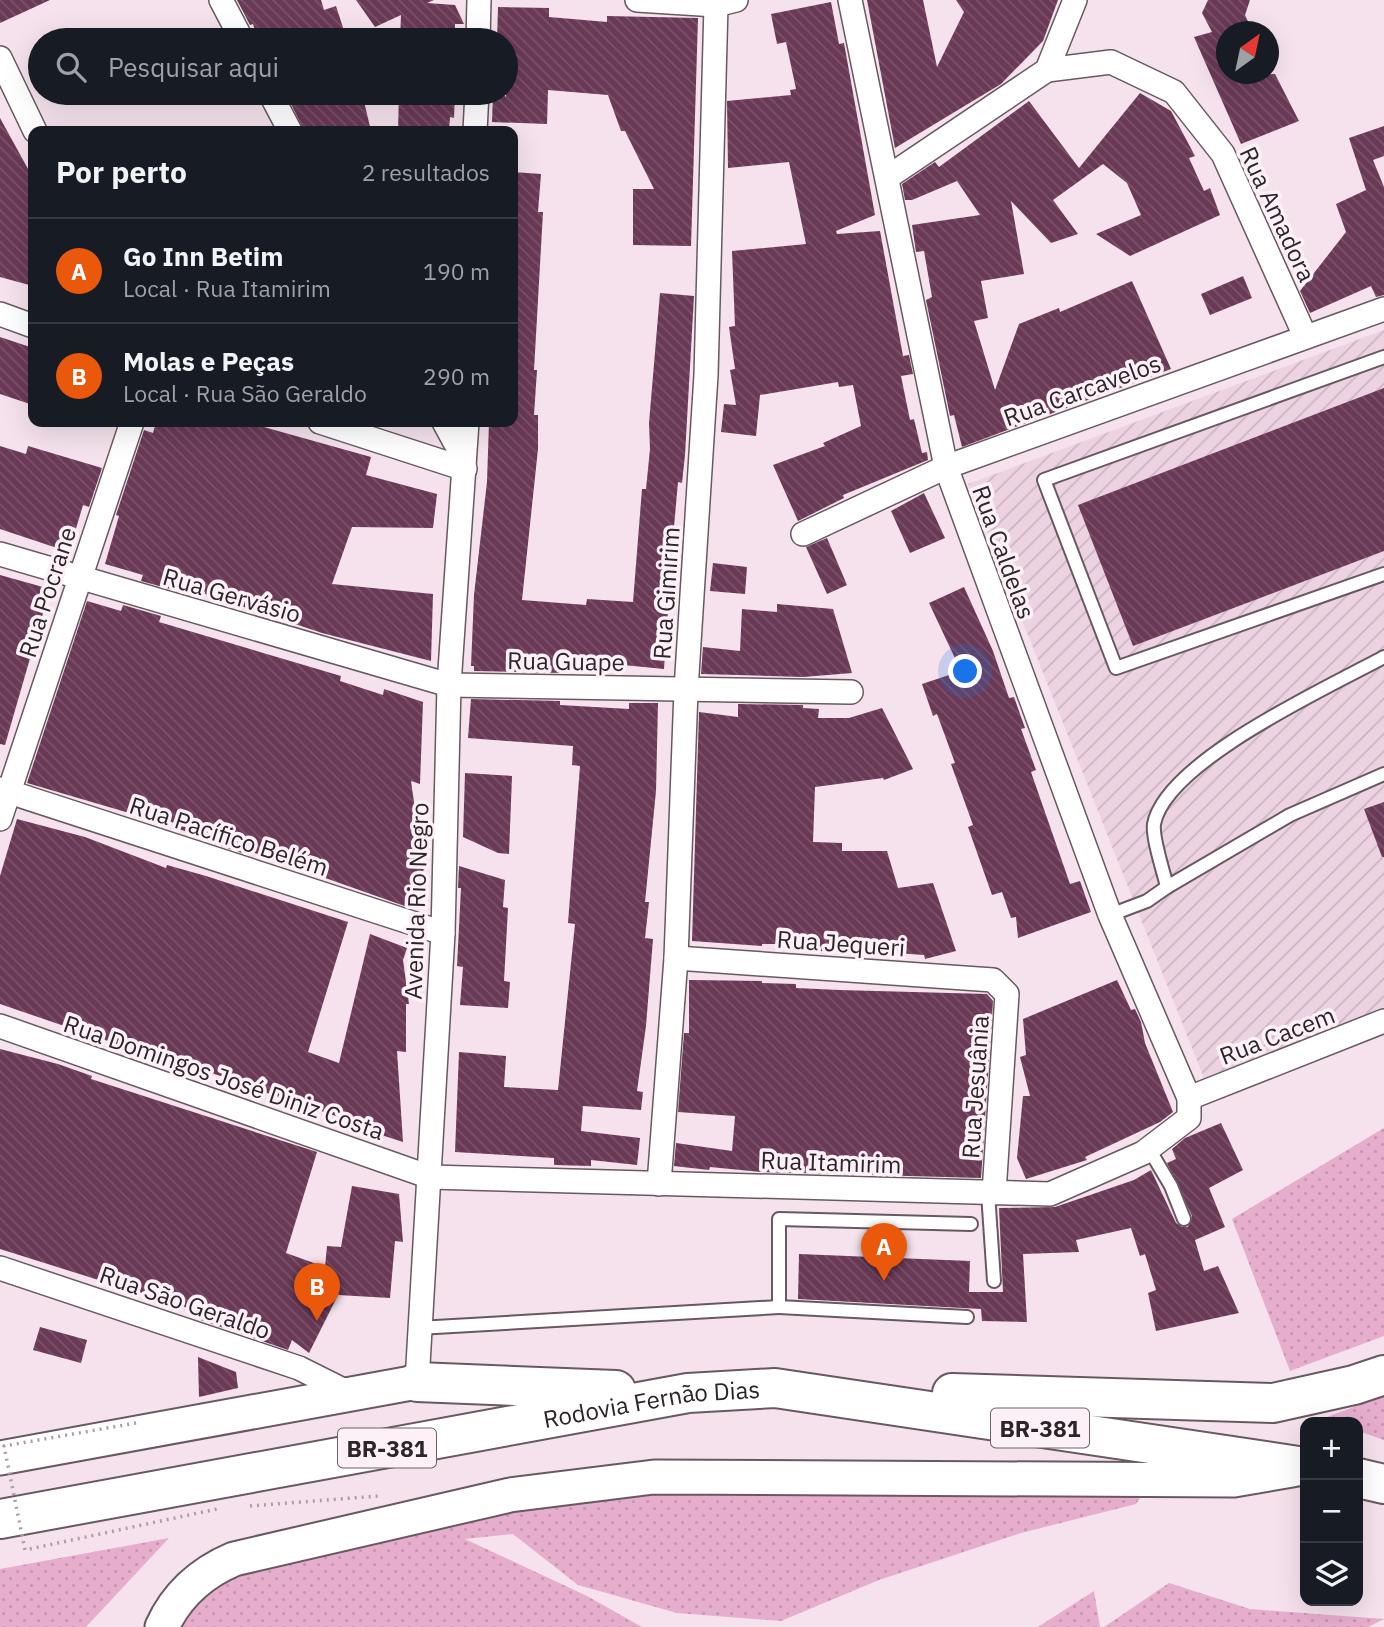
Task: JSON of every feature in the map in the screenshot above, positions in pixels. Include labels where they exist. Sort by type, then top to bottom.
[{"type":"highway","points":[[775,1388],[1273,1403],[1384,1375]]},
{"type":"highway","name":"BR-381","points":[[417,1382],[688,1393]]},
{"type":"highway","name":"Rodovia Fernão Dias","points":[[0,1519],[688,1393],[775,1388],[1300,1467]]},
{"type":"highway","points":[[1363,1479],[1384,1484]]},
{"type":"main road","name":"BR-381","points":[[0,1458],[417,1382]]},
{"type":"main road","points":[[162,1627],[189,1587],[210,1571],[234,1559],[460,1506],[560,1487],[698,1475],[1234,1480],[1300,1469]]},
{"type":"street","points":[[221,0],[236,28]]},
{"type":"street","points":[[478,28],[479,0]]},
{"type":"street","points":[[636,0],[726,3]]},
{"type":"street","name":"Rua Caldelas","points":[[850,0],[946,467],[1110,915],[1189,1098]]},
{"type":"street","points":[[888,177],[1047,70],[1075,0]]},
{"type":"street","name":"Rua Gimirim","points":[[659,1184],[676,958],[686,690],[726,3]]},
{"type":"street","points":[[0,58],[33,126]]},
{"type":"street","name":"Rua Amadora","points":[[1047,70],[1111,62],[1174,92],[1223,154],[1305,336]]},
{"type":"street","points":[[276,105],[287,126]]},
{"type":"street","points":[[475,126],[476,105]]},
{"type":"street","name":"Rua Carcavelos","points":[[803,534],[946,467],[1384,309]]},
{"type":"street","points":[[0,314],[28,324]]},
{"type":"street","name":"Rua Pocrane","points":[[0,819],[5,790],[130,427]]},
{"type":"street","points":[[336,427],[465,466]]},
{"type":"street","points":[[446,427],[465,466]]},
{"type":"street","name":"Avenida Rio Negro","points":[[417,1382],[418,1328],[430,1177],[443,933],[449,685],[467,427]]},
{"type":"street","name":"Rua Gervásio","points":[[0,554],[449,685]]},
{"type":"street","name":"Rua Guape","points":[[449,685],[851,692]]},
{"type":"street","name":"Rua Pacífico Belém","points":[[5,790],[443,933]]},
{"type":"street","name":"Rua Jequeri","points":[[676,958],[993,980],[1001,985]]},
{"type":"street","name":"Rua Jesuânia","points":[[991,1193],[1007,994],[1001,985]]},
{"type":"street","name":"Rua Cacem","points":[[1189,1098],[1384,1021]]},
{"type":"street","name":"Rua Domingos José Diniz Costa","points":[[0,1026],[430,1177]]},
{"type":"street","name":"Rua Itamirim","points":[[430,1177],[1050,1194],[1105,1172],[1149,1149],[1189,1118],[1189,1098]]},
{"type":"street","name":"Rua São Geraldo","points":[[0,1268],[299,1368],[351,1394]]},
{"type":"lane","points":[[1384,357],[1044,480],[1116,668],[1384,574]]},
{"type":"lane","points":[[1167,887],[1153,826],[1168,793],[1192,769],[1272,717],[1384,657]]},
{"type":"lane","points":[[1110,915],[1147,901],[1290,815],[1384,774]]},
{"type":"lane","points":[[1149,1149],[1171,1186],[1184,1219]]},
{"type":"lane","points":[[991,1193],[994,1281]]},
{"type":"lane","points":[[779,1307],[779,1219],[971,1224]]},
{"type":"lane","points":[[418,1328],[779,1307],[967,1317]]},
{"type":"path","points":[[136,1423],[4,1446],[25,1550],[230,1508]]},
{"type":"path","points":[[243,1506],[386,1494]]},
{"type":"shaded area","points":[[1384,330],[1384,1007],[1204,1078],[968,484]]},
{"type":"shaded area","points":[[1384,1128],[1384,1336],[1290,1371],[1232,1219]]},
{"type":"shaded area","points":[[1384,1396],[1384,1440],[1363,1433],[1363,1417],[1326,1417]]},
{"type":"shaded area","points":[[1152,1480],[1136,1504],[1021,1533],[879,1580],[781,1621],[677,1613],[578,1585],[513,1534],[465,1539],[587,1596],[642,1627],[172,1627],[198,1586],[238,1568],[549,1495]]},
{"type":"shaded area","points":[[169,1538],[86,1627],[0,1627],[0,1569]]},
{"type":"shaded area","points":[[1169,1583],[1250,1609],[1384,1619],[1368,1627],[1104,1627]]},
{"type":"shaded area","points":[[1094,1591],[1100,1627],[1038,1627]]},
{"type":"building","points":[[0,0],[50,0],[0,23]]},
{"type":"building","points":[[237,0],[321,0],[324,10],[336,6],[343,28],[254,28],[253,24],[250,25]]},
{"type":"building","points":[[356,0],[434,0],[427,3],[455,5],[464,24],[455,24],[455,28],[400,28],[401,15],[375,27]]},
{"type":"building","points":[[867,0],[923,0],[937,67],[964,12],[956,0],[1058,0],[1043,41],[1001,84],[895,148]]},
{"type":"building","points":[[1208,0],[1250,0],[1245,15],[1248,21],[1216,21],[1216,84],[1279,84],[1279,82],[1299,121],[1241,144],[1194,37],[1212,32],[1202,13]]},
{"type":"building","points":[[831,2],[839,44],[844,43],[875,215],[836,231],[837,234],[880,231],[903,356],[909,355],[913,374],[901,376],[910,420],[914,419],[922,453],[927,452],[928,460],[843,495],[844,498],[798,521],[773,465],[825,446],[823,443],[861,426],[853,385],[839,387],[838,382],[760,395],[756,436],[721,432],[724,404],[736,405],[730,370],[735,369],[729,327],[735,326],[732,251],[806,244],[789,162],[728,168],[727,101],[791,95],[790,90],[796,89],[786,42],[777,44],[771,14]]},
{"type":"building","points":[[498,7],[549,8],[549,17],[607,22],[607,16],[698,18],[691,246],[633,245],[633,189],[654,189],[625,131],[621,131],[608,95],[548,90],[547,124],[492,122],[493,105],[518,105],[518,28],[497,28]]},
{"type":"building","points":[[1140,93],[1171,111],[1195,156],[1189,158],[1204,191],[1210,188],[1220,215],[1130,256],[1096,234],[1141,215],[1127,183],[1103,164],[1053,200],[1078,234],[1051,243],[1011,201],[1024,274],[981,281],[988,318],[974,321],[995,390],[1019,324],[1059,308],[1060,312],[1132,281],[1171,369],[962,447],[954,415],[950,416],[926,300],[932,297],[924,251],[916,252],[912,225],[980,215],[957,181],[912,200],[905,200],[902,184],[935,162],[939,167],[1029,101],[1079,168]]},
{"type":"building","points":[[292,105],[365,105],[370,126],[302,126]]},
{"type":"building","points":[[399,105],[455,105],[454,118],[450,117],[449,126],[398,126]]},
{"type":"building","points":[[0,118],[28,169],[28,285],[0,277]]},
{"type":"building","points":[[1384,126],[1384,156],[1373,160],[1384,187],[1384,295],[1376,297],[1371,286],[1310,313],[1300,291],[1346,232],[1336,204],[1366,190],[1349,138]]},
{"type":"building","points":[[518,172],[541,174],[538,212],[543,212],[534,370],[537,370],[534,415],[538,415],[538,449],[522,600],[586,605],[587,599],[633,602],[642,489],[646,489],[650,449],[649,423],[660,293],[694,296],[685,455],[682,483],[678,482],[664,669],[613,664],[613,671],[563,667],[562,673],[474,671],[474,666],[471,666],[474,595],[487,482],[489,427],[518,427]]},
{"type":"building","points":[[1243,276],[1252,298],[1210,315],[1201,294]]},
{"type":"building","points":[[0,337],[28,346],[28,403],[0,394]]},
{"type":"building","points":[[1384,388],[1384,551],[1133,646],[1078,505]]},
{"type":"building","points":[[155,427],[264,427],[371,457],[366,475],[437,494],[433,528],[352,527],[332,584],[433,594],[431,661],[322,633],[172,583],[170,589],[141,581],[143,575],[105,564],[119,516],[116,515],[144,430],[153,433]]},
{"type":"building","points":[[0,446],[26,454],[28,446],[102,468],[89,507],[83,505],[69,552],[0,529]]},
{"type":"building","points":[[924,493],[945,538],[910,553],[891,511]]},
{"type":"building","points":[[827,538],[847,585],[827,594],[806,547]]},
{"type":"building","points":[[713,563],[747,567],[745,594],[710,591]]},
{"type":"building","points":[[0,575],[50,589],[5,745],[0,744]]},
{"type":"building","points":[[964,587],[993,651],[1009,698],[1014,697],[1025,728],[1021,729],[1036,770],[1031,772],[1070,884],[1080,881],[1091,912],[1018,938],[1016,917],[1011,918],[1002,892],[992,895],[968,827],[973,825],[951,764],[955,763],[937,714],[933,716],[922,684],[961,671],[929,603]]},
{"type":"building","points":[[87,601],[121,611],[123,605],[161,616],[159,622],[341,676],[340,681],[383,695],[384,689],[423,702],[420,784],[411,781],[417,823],[422,824],[413,853],[427,857],[413,909],[246,850],[245,854],[212,843],[213,841],[176,828],[177,824],[138,811],[136,815],[27,783]]},
{"type":"building","points":[[777,604],[833,609],[852,673],[803,677],[701,674],[703,647],[740,651],[742,609],[777,612]]},
{"type":"building","points":[[471,699],[560,701],[560,705],[629,709],[629,703],[658,703],[656,791],[645,902],[649,902],[645,938],[653,939],[646,1026],[637,1091],[643,1092],[641,1110],[583,1106],[581,1131],[640,1138],[637,1165],[591,1160],[591,1166],[554,1165],[554,1158],[455,1152],[459,1052],[506,1056],[504,1087],[558,1090],[575,924],[568,923],[580,766],[572,765],[573,746],[468,738]]},
{"type":"building","points":[[738,704],[803,705],[803,708],[819,709],[818,718],[849,718],[882,708],[913,769],[884,780],[815,787],[813,842],[842,843],[842,851],[887,851],[898,888],[933,883],[956,951],[925,959],[924,955],[841,949],[808,951],[808,944],[762,946],[692,941],[699,712],[738,717]]},
{"type":"building","points":[[465,773],[512,776],[509,854],[498,853],[463,837]]},
{"type":"building","points":[[1384,802],[1384,857],[1382,857],[1364,809]]},
{"type":"building","points":[[17,819],[85,837],[166,868],[167,865],[206,876],[348,922],[308,1052],[339,1063],[370,934],[407,948],[403,960],[409,1004],[406,1004],[406,1052],[397,1051],[403,1142],[338,1121],[339,1117],[261,1089],[144,1051],[143,1055],[107,1044],[108,1041],[0,1004],[0,876]]},
{"type":"building","points":[[459,866],[505,880],[503,907],[508,908],[504,981],[510,982],[508,1008],[460,1005],[463,967],[457,966],[461,888],[458,888]]},
{"type":"building","points":[[689,980],[762,981],[796,984],[796,988],[987,994],[993,1001],[981,1178],[761,1172],[710,1167],[709,1170],[674,1166],[676,1143],[732,1151],[735,1116],[678,1112],[684,1033],[689,1033]]},
{"type":"building","points":[[1117,980],[1131,1010],[1135,1009],[1141,1022],[1145,1043],[1173,1112],[1160,1122],[1085,1157],[1087,1160],[1026,1179],[1017,1158],[1023,1096],[1030,1096],[1020,1057],[1026,1055],[1023,1019]]},
{"type":"building","points":[[0,1049],[58,1064],[92,1076],[91,1079],[317,1152],[286,1253],[325,1267],[327,1246],[341,1247],[352,1186],[399,1194],[403,1242],[395,1241],[390,1298],[338,1295],[309,1353],[292,1340],[288,1350],[192,1317],[194,1310],[0,1249]]},
{"type":"building","points":[[1221,1123],[1243,1170],[1209,1188],[1225,1227],[1195,1240],[1204,1271],[1218,1266],[1239,1313],[1156,1331],[1148,1293],[1156,1290],[1145,1254],[1140,1256],[1131,1228],[1076,1240],[1079,1252],[1023,1254],[1027,1322],[982,1321],[981,1309],[798,1299],[799,1254],[970,1261],[969,1292],[1003,1292],[999,1208],[1055,1207],[1134,1180],[1151,1170],[1176,1223],[1188,1227],[1192,1216],[1167,1163],[1176,1159],[1172,1149],[1185,1138]]},
{"type":"building","points":[[40,1327],[87,1340],[81,1363],[33,1350]]},
{"type":"building","points":[[198,1357],[236,1372],[238,1388],[199,1397]]},
{"type":"place","name":"Go Inn Betim","points":[[884,1281]]},
{"type":"place","name":"Molas e Peças","points":[[317,1321]]}]
